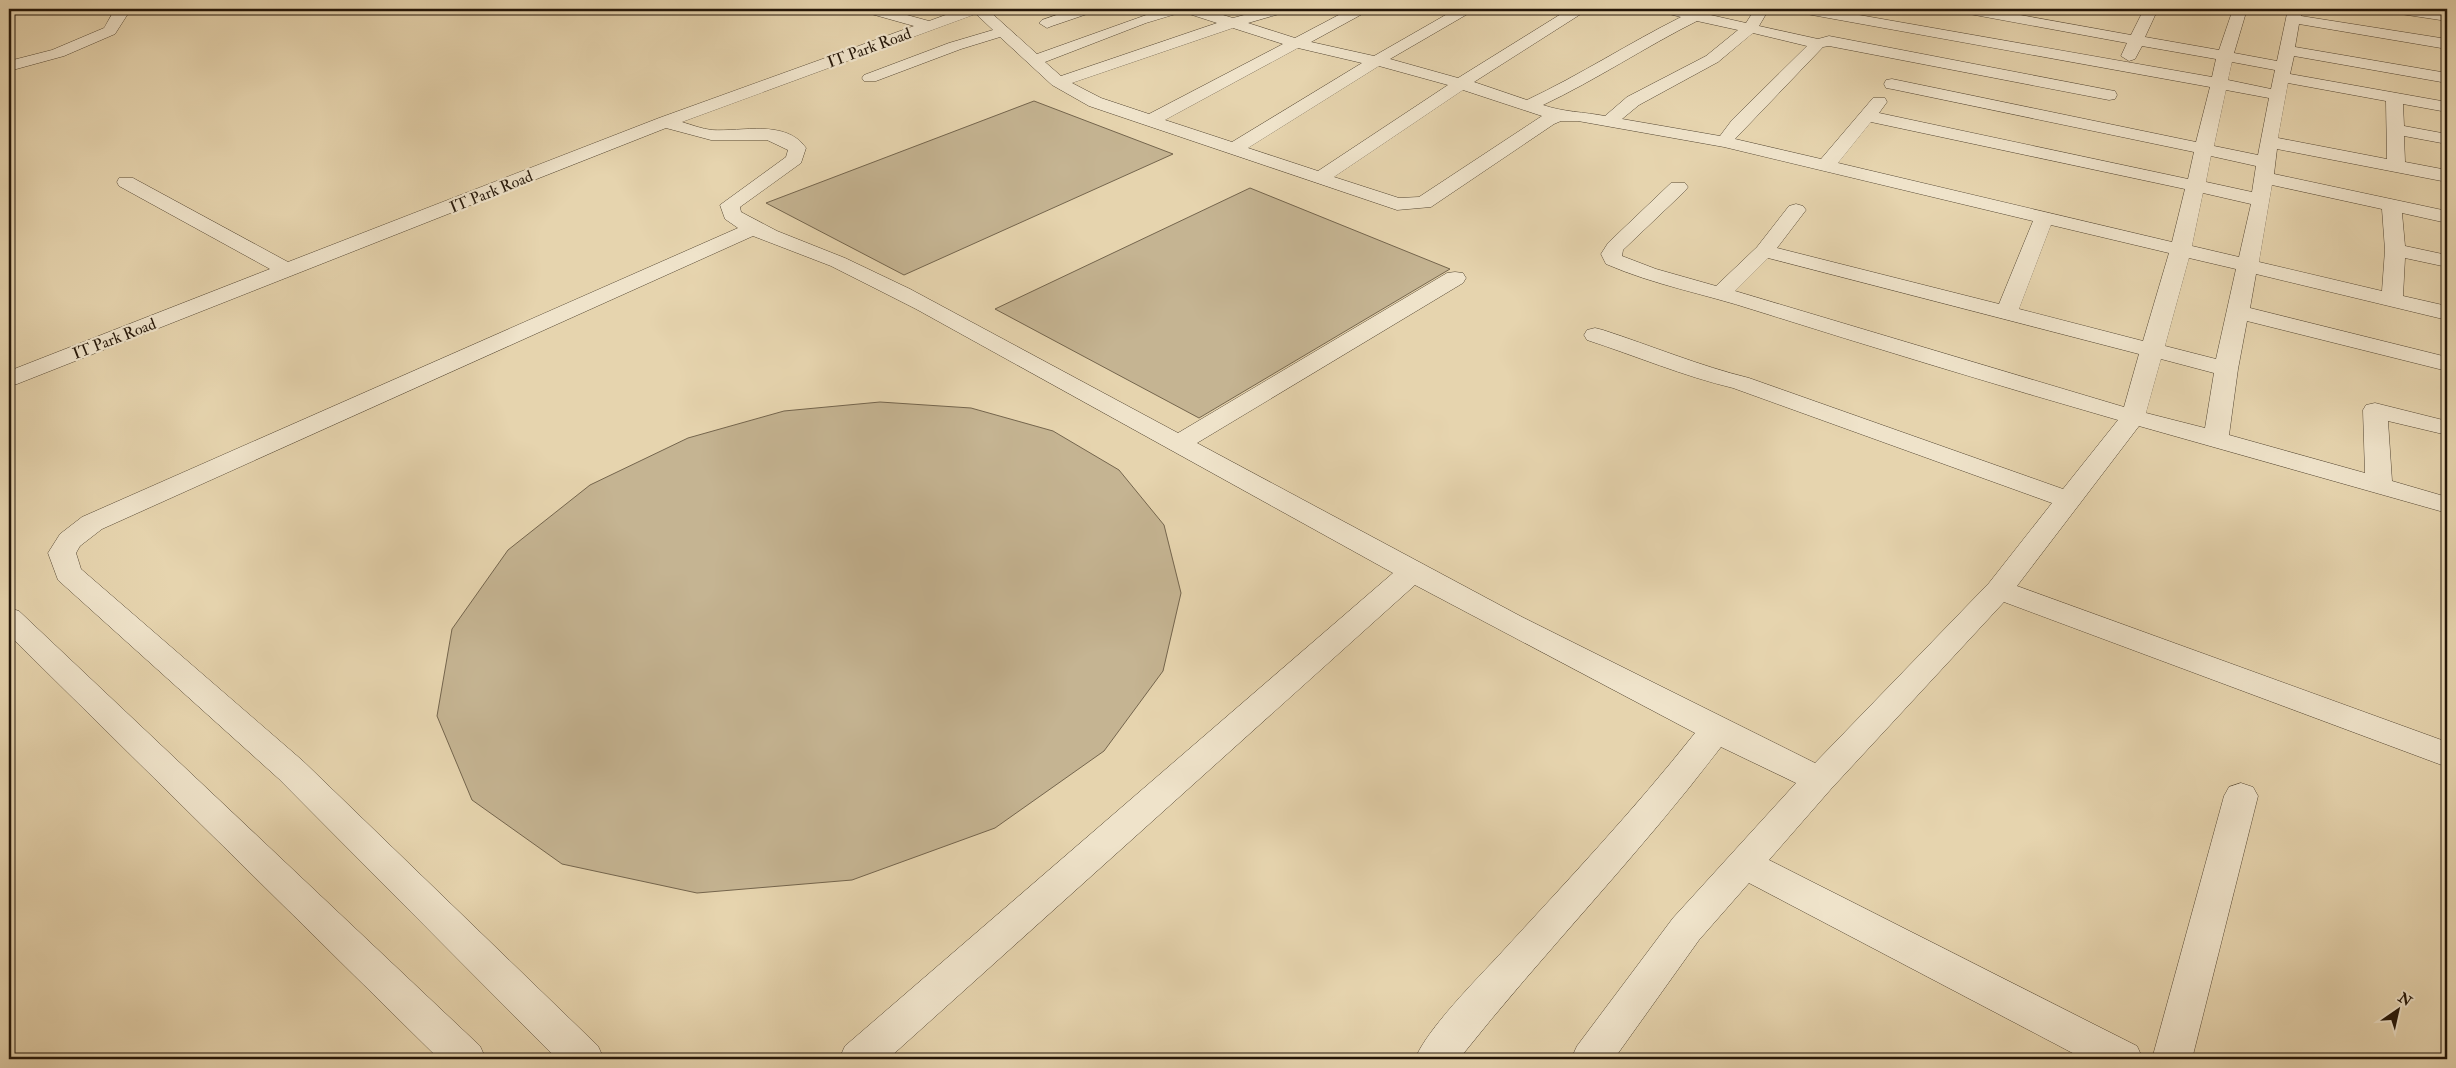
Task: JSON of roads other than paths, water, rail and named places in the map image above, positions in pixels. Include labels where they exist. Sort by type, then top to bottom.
[{"type":"street","points":[[9,66],[58,53],[110,31],[124,9]]},
{"type":"street","points":[[869,9],[928,25]]},
{"type":"street","points":[[977,9],[1004,31],[1058,82],[1095,102],[1397,204],[1424,202],[1548,120],[1559,116]]},
{"type":"street","name":"IT Park Road","points":[[9,379],[665,122],[928,25],[977,9]]},
{"type":"street","points":[[1047,23],[1088,9]]},
{"type":"street","points":[[1034,60],[1141,20],[1178,9]]},
{"type":"street","points":[[1189,9],[1295,44],[1377,61],[1462,84],[1559,116],[1578,116],[1724,142],[2447,313]]},
{"type":"street","points":[[1058,82],[1230,22],[1282,9]]},
{"type":"street","points":[[1149,121],[1361,9]]},
{"type":"street","points":[[1234,149],[1466,9]]},
{"type":"street","points":[[1321,178],[1579,9]]},
{"type":"street","points":[[1666,9],[1818,44],[1829,41],[1840,42],[2109,95]]},
{"type":"street","points":[[1609,121],[1633,101],[1712,59],[1750,28],[1762,9]]},
{"type":"street","points":[[1801,9],[1842,12],[1932,31],[2220,84],[2283,72],[2447,78]]},
{"type":"street","points":[[1964,9],[2225,56],[2283,72],[2447,107]]},
{"type":"street","points":[[2094,126],[2150,9]]},
{"type":"street","points":[[1591,1059],[1686,929],[1819,780],[2000,590],[2133,417],[2181,249],[2225,56],[2240,9]]},
{"type":"street","points":[[2394,9],[2447,17]]},
{"type":"street","points":[[2216,439],[2226,369],[2239,312],[2246,265],[2261,200],[2269,142],[2295,14],[2447,44]]},
{"type":"street","points":[[1527,106],[1576,83],[1643,42],[1695,16]]},
{"type":"street","points":[[1932,31],[1944,16]]},
{"type":"street","points":[[870,78],[955,46],[1004,31]]},
{"type":"street","points":[[1724,142],[1738,124],[1818,44]]},
{"type":"street","points":[[1827,167],[1830,160],[1916,57]]},
{"type":"street","points":[[1892,84],[2205,150],[2265,170],[2392,206],[2447,217]]},
{"type":"street","points":[[2394,97],[2396,166]]},
{"type":"street","points":[[1867,116],[2261,200]]},
{"type":"street","points":[[665,122],[710,135],[768,134],[788,140],[797,148],[795,159],[730,205],[732,215],[751,229],[847,267],[976,332],[1413,571],[1716,730],[1819,780]]},
{"type":"street","points":[[2394,129],[2447,139]]},
{"type":"street","points":[[2269,142],[2447,176]]},
{"type":"street","points":[[126,182],[289,270]]},
{"type":"street","points":[[1678,187],[1616,247],[1611,254],[1613,260],[1631,268],[1721,293],[1942,363],[2447,505]]},
{"type":"street","points":[[2392,206],[2395,250],[2392,300]]},
{"type":"street","points":[[1721,293],[1764,251],[1796,210]]},
{"type":"street","points":[[2006,314],[2044,218]]},
{"type":"street","points":[[584,1059],[291,770],[68,573],[62,553],[70,540],[92,523],[751,229]]},
{"type":"street","points":[[2395,250],[2447,261]]},
{"type":"street","points":[[1764,251],[2153,352],[2226,369]]},
{"type":"street","points":[[1179,443],[1455,278]]},
{"type":"street","points":[[2239,312],[2447,364]]},
{"type":"street","points":[[1595,335],[1683,364],[1704,374],[1741,383],[2069,500]]},
{"type":"street","points":[[2379,486],[2375,410],[2447,428]]},
{"type":"street","points":[[859,1059],[1413,571]]},
{"type":"street","points":[[2000,590],[2447,755]]},
{"type":"street","points":[[9,618],[466,1059]]},
{"type":"street","points":[[1435,1059],[1471,1013],[1677,782],[1716,730]]},
{"type":"street","points":[[2172,1059],[2241,796]]},
{"type":"street","points":[[1743,863],[2123,1059]]}]
